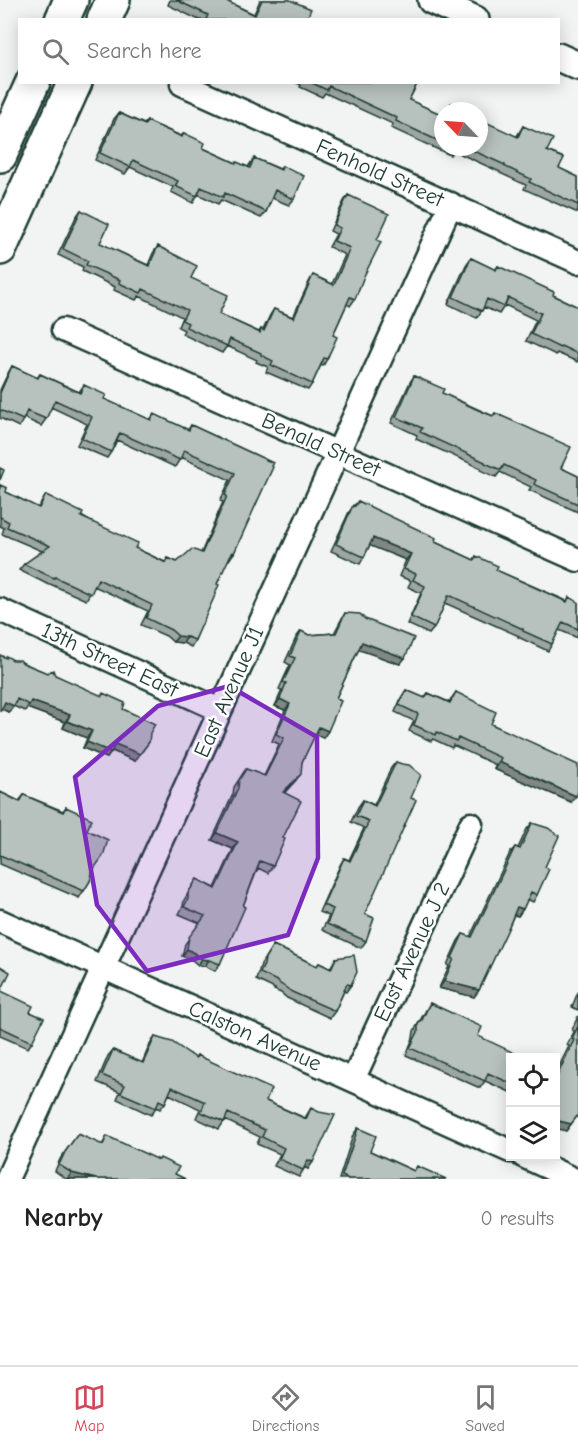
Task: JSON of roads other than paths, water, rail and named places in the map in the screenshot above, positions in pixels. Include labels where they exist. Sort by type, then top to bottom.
[{"type":"main road","points":[[63,18],[71,0]]},
{"type":"main road","points":[[105,18],[113,0]]},
{"type":"main road","points":[[0,155],[32,84]]},
{"type":"main road","points":[[0,248],[74,84]]},
{"type":"street","points":[[432,0],[471,18]]},
{"type":"street","points":[[560,58],[578,66]]},
{"type":"street","name":"Fenhold Street","points":[[182,84],[578,262]]},
{"type":"street","name":"East Avenue J1","points":[[7,1179],[451,204]]},
{"type":"street","name":"Benald Street","points":[[63,330],[578,561]]},
{"type":"street","name":"13th Street East","points":[[0,610],[220,710]]},
{"type":"street","name":"East Avenue J 2","points":[[353,1080],[471,824]]},
{"type":"street","name":"Calston Avenue","points":[[0,921],[506,1149]]},
{"type":"street","points":[[534,1161],[573,1179]]}]
